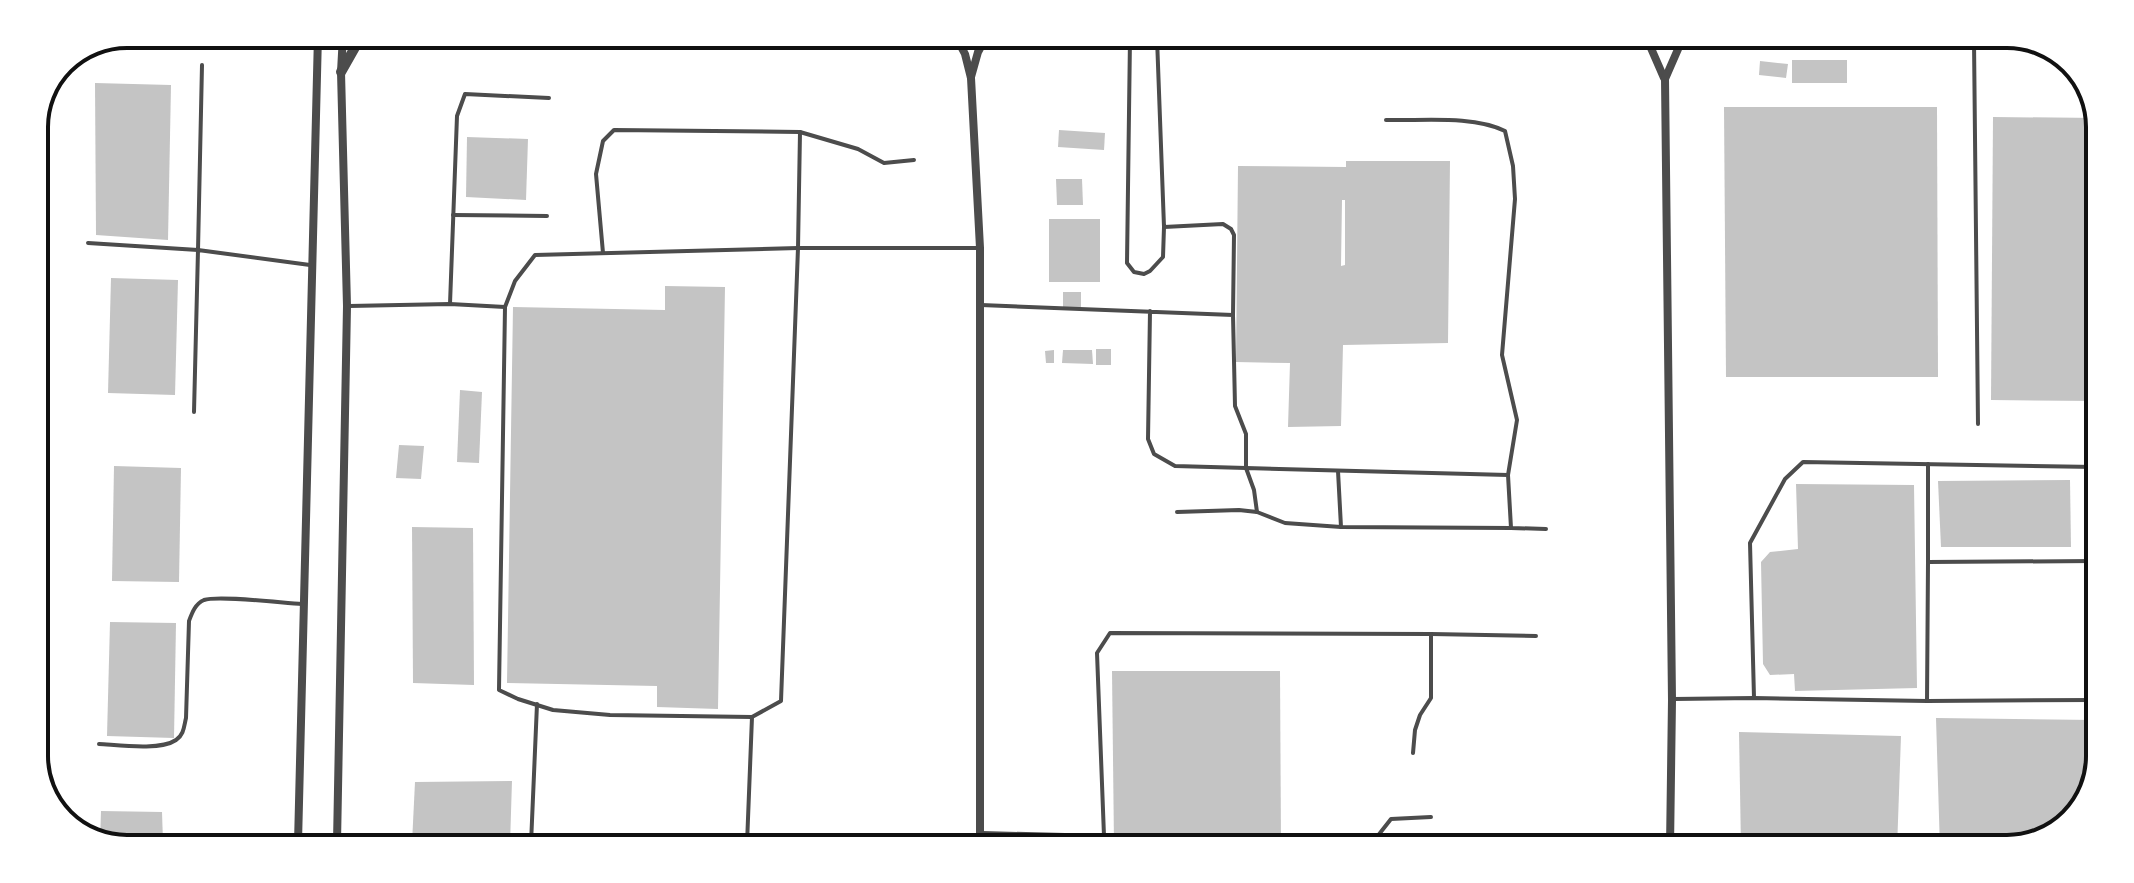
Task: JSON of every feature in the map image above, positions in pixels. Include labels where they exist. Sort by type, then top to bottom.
[{"type":"street","points":[[298,835],[318,48]]},
{"type":"street","points":[[337,835],[347,306],[342,48]]},
{"type":"street","points":[[341,72],[355,48]]},
{"type":"street","points":[[962,48],[971,78],[980,248],[979,833]]},
{"type":"street","points":[[971,78],[980,48]]},
{"type":"street","points":[[1651,48],[1665,79]]},
{"type":"street","points":[[1670,835],[1672,700],[1665,79],[1677,48]]},
{"type":"lane","points":[[1130,48],[1127,263],[1134,272],[1144,274],[1163,257],[1157,48]]},
{"type":"lane","points":[[1974,48],[1978,424]]},
{"type":"lane","points":[[194,412],[202,65]]},
{"type":"lane","points":[[450,304],[457,116],[465,94],[549,98]]},
{"type":"lane","points":[[1386,120],[1478,122],[1505,131],[1513,166],[1515,199],[1502,355],[1517,420],[1508,475],[1511,528]]},
{"type":"lane","points":[[603,253],[596,174],[603,141],[614,130],[800,132],[858,149],[884,163],[914,160]]},
{"type":"lane","points":[[800,132],[798,248],[781,701],[752,717],[610,715],[553,710],[499,690],[505,307],[515,281],[535,255],[798,248],[980,248]]},
{"type":"lane","points":[[453,215],[547,216]]},
{"type":"lane","points":[[1164,227],[1223,224],[1234,235],[1235,406],[1246,434],[1246,468],[1254,490],[1257,512]]},
{"type":"lane","points":[[88,243],[198,250],[313,265]]},
{"type":"lane","points":[[347,306],[450,304],[505,307]]},
{"type":"lane","points":[[981,305],[1233,315]]},
{"type":"lane","points":[[1150,311],[1148,439],[1154,454],[1175,466],[1508,475]]},
{"type":"lane","points":[[1754,698],[1750,543],[1785,479],[1803,462],[2086,467]]},
{"type":"lane","points":[[1927,701],[1928,464]]},
{"type":"lane","points":[[1338,471],[1341,527]]},
{"type":"lane","points":[[1177,512],[1239,510],[1257,512],[1285,523],[1341,527],[1546,529]]},
{"type":"lane","points":[[1928,562],[2086,561]]},
{"type":"lane","points":[[99,744],[152,746],[178,740],[184,731],[186,718],[189,621],[194,608],[203,600],[304,604]]},
{"type":"lane","points":[[1104,835],[1097,653],[1110,633],[1536,636]]},
{"type":"lane","points":[[1413,753],[1415,730],[1431,698],[1431,634]]},
{"type":"lane","points":[[1672,700],[2086,700]]},
{"type":"lane","points":[[531,835],[537,704]]},
{"type":"lane","points":[[747,835],[752,717]]},
{"type":"lane","points":[[1378,835],[1391,819],[1431,817]]},
{"type":"lane","points":[[979,833],[1062,835]]},
{"type":"building","points":[[1792,60],[1847,60],[1847,83],[1792,83]]},
{"type":"building","points":[[1760,61],[1788,64],[1786,78],[1759,75]]},
{"type":"building","points":[[95,83],[171,85],[168,240],[96,235]]},
{"type":"building","points":[[1724,107],[1937,107],[1938,377],[1726,377]]},
{"type":"building","points":[[1993,117],[2085,118],[2086,401],[1991,400]]},
{"type":"building","points":[[1059,130],[1105,133],[1104,150],[1058,147]]},
{"type":"building","points":[[467,137],[528,139],[526,200],[466,197]]},
{"type":"building","points":[[1346,161],[1450,161],[1448,343],[1343,345],[1341,426],[1288,427],[1290,363],[1236,362],[1238,166],[1346,167]],"holes":[[[1342,200],[1345,200],[1345,265],[1341,266]]]},
{"type":"building","points":[[1056,179],[1082,179],[1083,205],[1057,205]]},
{"type":"building","points":[[1049,219],[1100,219],[1100,282],[1049,282]]},
{"type":"building","points":[[111,278],[178,280],[175,395],[108,393]]},
{"type":"building","points":[[665,286],[725,287],[718,709],[657,707],[657,686],[507,683],[513,307],[665,310]]},
{"type":"building","points":[[1063,292],[1081,292],[1081,308],[1063,307]]},
{"type":"building","points":[[1096,349],[1111,349],[1111,365],[1096,365]]},
{"type":"building","points":[[1054,350],[1054,363],[1046,363],[1045,351]]},
{"type":"building","points":[[1063,350],[1092,350],[1093,364],[1062,363]]},
{"type":"building","points":[[460,390],[482,392],[479,463],[457,462]]},
{"type":"building","points":[[399,445],[424,446],[421,479],[396,478]]},
{"type":"building","points":[[114,466],[181,468],[179,582],[112,581]]},
{"type":"building","points":[[2070,480],[2071,547],[1941,547],[1938,481]]},
{"type":"building","points":[[1796,484],[1914,485],[1917,688],[1795,691],[1794,674],[1770,675],[1763,664],[1761,562],[1770,552],[1798,549]]},
{"type":"building","points":[[412,527],[473,528],[474,685],[413,683]]},
{"type":"building","points":[[110,622],[176,623],[174,738],[107,736]]},
{"type":"building","points":[[1112,671],[1280,671],[1281,835],[1114,835]]},
{"type":"building","points":[[1936,718],[2086,720],[2086,756],[2080,786],[2070,804],[2051,822],[2018,834],[1940,835]]},
{"type":"building","points":[[1739,732],[1901,736],[1897,835],[1741,835]]},
{"type":"building","points":[[512,781],[510,835],[412,835],[415,782]]},
{"type":"building","points":[[101,811],[162,812],[163,835],[127,835],[100,830]]}]
